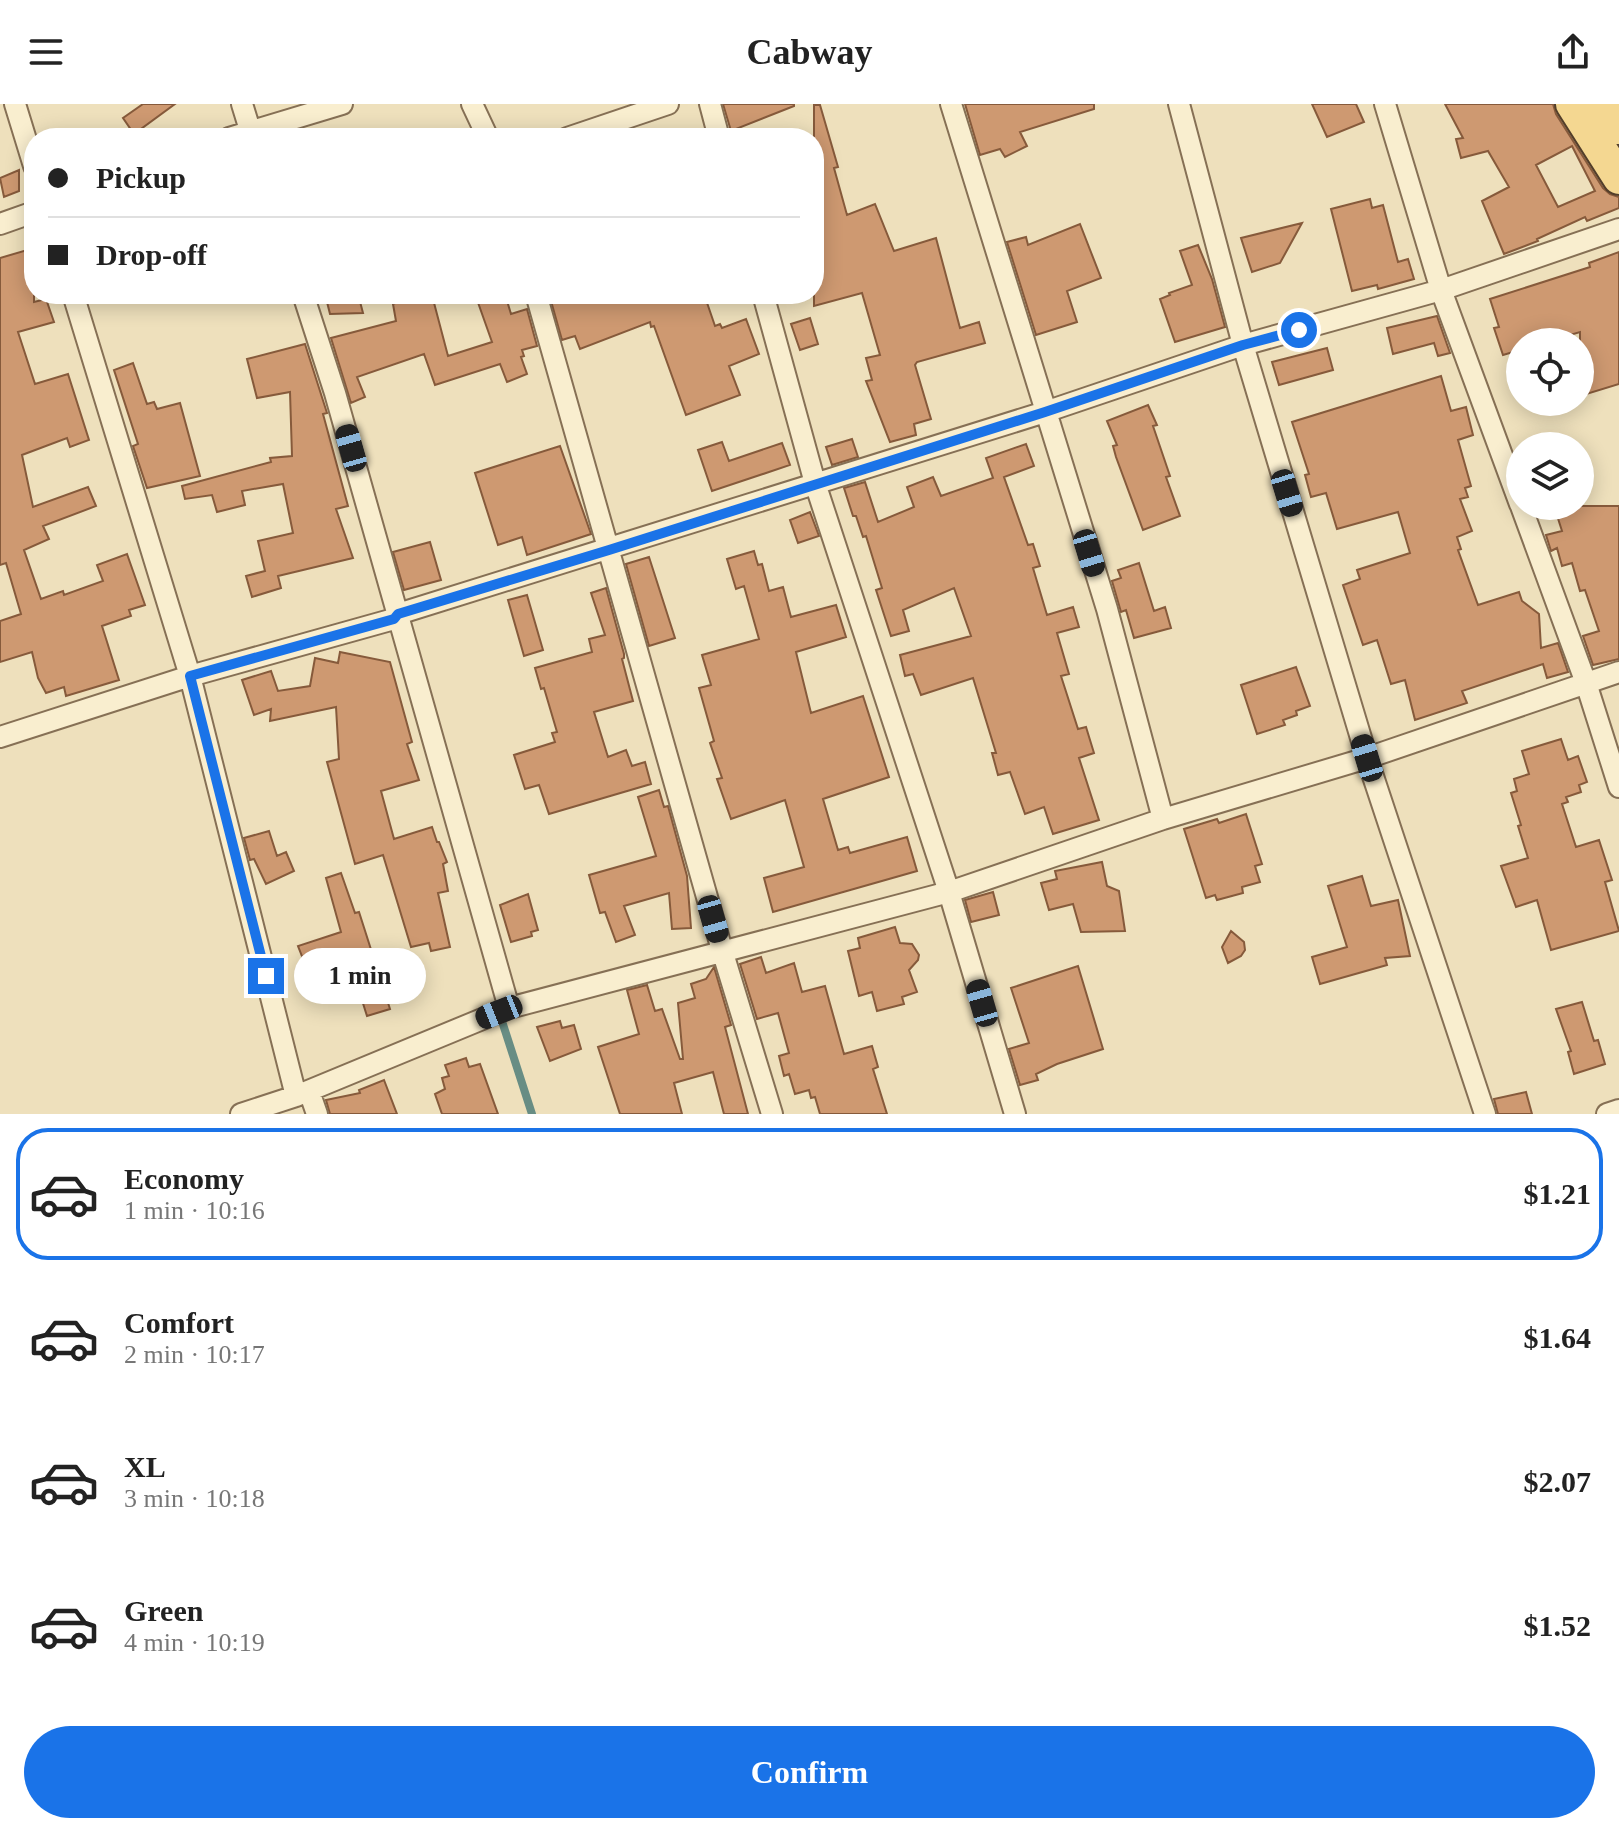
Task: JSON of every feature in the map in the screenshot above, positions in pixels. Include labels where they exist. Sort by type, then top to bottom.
[{"type":"main road","points":[[1572,104],[1619,178]]},
{"type":"main road","points":[[1603,104],[1619,128]]},
{"type":"street","points":[[15,104],[24,133]]},
{"type":"street","points":[[242,104],[249,128]]},
{"type":"street","points":[[257,128],[342,104]]},
{"type":"street","points":[[472,104],[483,128]]},
{"type":"street","points":[[597,128],[668,104]]},
{"type":"street","points":[[710,104],[716,128]]},
{"type":"street","points":[[951,104],[1107,609],[1163,819]]},
{"type":"street","points":[[1179,104],[1243,345],[1367,758],[1485,1114]]},
{"type":"street","points":[[1385,104],[1441,290],[1506,467]]},
{"type":"street","points":[[0,224],[24,216]]},
{"type":"street","points":[[0,737],[190,676],[394,619],[398,614],[1045,412],[1243,345],[1441,290],[1619,229]]},
{"type":"street","points":[[76,304],[190,676],[303,1093],[317,1114]]},
{"type":"street","points":[[306,304],[335,393],[509,1008]]},
{"type":"street","points":[[539,304],[722,950],[772,1114]]},
{"type":"street","points":[[766,304],[815,483],[949,892],[1015,1114]]},
{"type":"street","points":[[1526,520],[1586,683],[1619,787]]},
{"type":"street","points":[[241,1114],[303,1093],[509,1008],[949,892],[1163,819],[1367,758],[1619,672]]},
{"type":"street","points":[[1607,1114],[1619,1110]]},
{"type":"building","points":[[143,104],[175,104],[142,128],[130,128],[123,118]]},
{"type":"building","points":[[723,104],[794,104],[739,128],[730,128]]},
{"type":"building","points":[[965,104],[1094,104],[1094,109],[1020,132],[1027,146],[1005,157],[1000,149],[980,155]]},
{"type":"building","points":[[1312,104],[1356,104],[1364,122],[1327,137]]},
{"type":"building","points":[[1445,104],[1553,104],[1556,114],[1603,188],[1619,197],[1619,208],[1587,221],[1585,217],[1504,254],[1482,201],[1509,187],[1488,151],[1461,158],[1456,139],[1463,138]],"holes":[[[1572,146],[1595,191],[1558,207],[1536,165]]]},
{"type":"building","points":[[814,105],[820,105],[838,167],[834,168],[847,215],[875,204],[894,251],[936,238],[960,328],[979,322],[985,343],[915,365],[931,419],[914,424],[916,435],[890,442],[866,381],[872,380],[866,358],[880,355],[862,293],[824,303],[824,128],[814,128]]},
{"type":"building","points":[[19,170],[19,191],[4,197],[0,178]]},
{"type":"building","points":[[1370,199],[1372,208],[1383,205],[1398,262],[1408,259],[1414,279],[1378,289],[1377,285],[1352,291],[1331,209]]},
{"type":"building","points":[[1302,223],[1280,263],[1252,272],[1241,238]]},
{"type":"building","points":[[1080,224],[1101,278],[1067,291],[1077,322],[1036,335],[1007,242],[1026,237],[1028,245]]},
{"type":"building","points":[[1198,245],[1212,279],[1225,327],[1175,342],[1160,299],[1192,285],[1180,251]]},
{"type":"building","points":[[24,251],[24,304],[48,304],[54,322],[18,332],[35,384],[68,374],[89,440],[70,447],[67,438],[22,455],[33,507],[88,487],[96,506],[43,526],[49,539],[24,550],[41,599],[63,591],[64,595],[103,581],[97,565],[127,554],[145,605],[129,610],[131,616],[102,626],[119,680],[66,696],[64,687],[46,693],[38,678],[32,652],[0,662],[0,621],[21,614],[6,563],[0,565],[0,258]]},
{"type":"building","points":[[1619,252],[1619,384],[1594,392],[1594,328],[1506,328],[1506,354],[1503,355],[1494,328],[1499,327],[1490,299],[1590,267],[1589,263]]},
{"type":"building","points":[[328,304],[361,304],[363,313],[330,314]]},
{"type":"building","points":[[393,304],[434,304],[448,356],[492,342],[479,304],[508,304],[511,314],[527,309],[537,346],[522,350],[524,356],[521,357],[527,374],[507,382],[500,364],[435,385],[424,354],[357,377],[365,397],[351,403],[331,338],[396,321]]},
{"type":"building","points":[[552,304],[707,304],[715,326],[720,324],[722,328],[746,319],[759,354],[729,366],[740,395],[686,415],[650,322],[580,349],[575,336],[562,340]]},
{"type":"building","points":[[1437,316],[1450,353],[1438,356],[1434,343],[1393,354],[1387,328]]},
{"type":"building","points":[[810,318],[818,344],[800,350],[791,324]]},
{"type":"building","points":[[305,344],[327,413],[323,414],[348,506],[336,509],[353,558],[278,576],[281,588],[252,597],[246,576],[265,571],[258,541],[293,533],[283,484],[242,491],[245,505],[217,512],[212,495],[185,499],[182,486],[271,462],[270,458],[292,456],[290,392],[257,398],[247,359]]},
{"type":"building","points":[[1327,348],[1333,370],[1279,385],[1272,362]]},
{"type":"building","points":[[133,363],[147,404],[154,402],[157,409],[180,403],[200,476],[147,488],[133,446],[138,444],[114,370]]},
{"type":"building","points":[[1441,376],[1451,411],[1466,407],[1473,435],[1458,440],[1471,486],[1465,488],[1468,497],[1460,499],[1472,531],[1457,537],[1461,549],[1458,550],[1478,605],[1519,592],[1522,601],[1539,614],[1541,648],[1558,643],[1568,672],[1547,678],[1543,664],[1462,691],[1467,703],[1415,720],[1405,680],[1391,684],[1377,640],[1363,645],[1343,585],[1360,579],[1357,570],[1410,553],[1398,512],[1337,529],[1326,493],[1311,497],[1305,475],[1309,474],[1292,422]]},
{"type":"building","points":[[1148,405],[1157,425],[1153,426],[1180,516],[1143,530],[1116,457],[1113,446],[1117,445],[1107,421]]},
{"type":"building","points":[[852,439],[858,457],[832,465],[826,447]]},
{"type":"building","points":[[722,442],[729,461],[782,443],[790,465],[712,491],[698,450]]},
{"type":"building","points":[[1026,444],[1034,466],[1004,477],[1028,545],[1033,544],[1040,566],[1033,568],[1047,615],[1073,607],[1079,627],[1057,633],[1069,674],[1061,676],[1078,729],[1086,727],[1094,753],[1079,758],[1099,820],[1053,834],[1044,807],[1025,814],[1010,772],[998,775],[992,753],[996,753],[973,678],[921,695],[913,674],[905,676],[900,655],[971,636],[954,588],[903,610],[909,631],[891,636],[876,590],[882,588],[866,536],[863,537],[856,516],[853,516],[844,488],[865,482],[878,522],[914,507],[907,487],[933,477],[941,496],[993,478],[986,458]]},
{"type":"building","points":[[560,446],[591,534],[527,555],[522,537],[498,545],[475,473]]},
{"type":"building","points":[[1594,506],[1619,506],[1619,659],[1593,665],[1583,636],[1599,631],[1585,590],[1580,591],[1572,563],[1562,566],[1557,548],[1551,551],[1546,535],[1562,531],[1558,520],[1594,520]]},
{"type":"building","points":[[810,512],[819,536],[798,543],[790,520]]},
{"type":"building","points":[[430,542],[441,580],[404,590],[393,552]]},
{"type":"building","points":[[754,551],[758,565],[762,564],[769,591],[783,587],[791,617],[836,605],[846,637],[796,652],[811,713],[863,696],[889,777],[823,799],[838,850],[848,847],[850,853],[907,837],[917,871],[773,912],[764,878],[804,867],[785,800],[731,819],[717,779],[722,778],[710,743],[714,741],[699,688],[711,685],[702,655],[759,639],[744,586],[736,589],[727,559]]},
{"type":"building","points":[[649,557],[675,638],[649,646],[626,564]]},
{"type":"building","points":[[1139,563],[1154,611],[1165,607],[1171,628],[1134,638],[1126,610],[1121,612],[1112,581],[1121,578],[1118,570]]},
{"type":"building","points":[[606,588],[633,701],[594,712],[608,757],[626,750],[632,766],[645,762],[651,784],[549,814],[539,785],[525,789],[514,755],[555,742],[552,733],[557,732],[535,668],[592,652],[589,639],[605,635],[591,593]]},
{"type":"building","points":[[527,595],[543,650],[524,656],[508,600]]},
{"type":"building","points":[[340,652],[390,662],[412,742],[407,744],[419,780],[381,791],[394,839],[432,827],[439,842],[447,862],[443,864],[448,891],[438,893],[450,947],[431,951],[429,943],[411,947],[383,855],[355,864],[327,762],[339,759],[336,707],[270,721],[271,709],[254,715],[242,680],[271,671],[278,691],[310,686],[315,658],[338,663]]},
{"type":"building","points":[[1296,667],[1310,706],[1283,720],[1285,725],[1257,734],[1241,685]]},
{"type":"building","points":[[1561,739],[1568,760],[1578,756],[1587,782],[1579,785],[1581,792],[1566,797],[1568,802],[1562,804],[1576,847],[1599,840],[1612,880],[1605,882],[1619,931],[1551,950],[1537,900],[1516,907],[1501,866],[1528,858],[1511,793],[1517,791],[1514,779],[1529,774],[1522,751]]},
{"type":"building","points":[[659,790],[664,807],[668,806],[687,876],[691,928],[672,929],[669,893],[624,906],[635,935],[616,942],[605,912],[600,913],[589,875],[656,856],[638,797]]},
{"type":"building","points":[[1246,814],[1262,864],[1255,866],[1260,882],[1242,887],[1243,893],[1217,900],[1215,895],[1206,898],[1184,829]]},
{"type":"building","points":[[269,831],[277,856],[286,852],[294,871],[266,884],[254,859],[250,860],[244,838]]},
{"type":"building","points":[[1102,862],[1107,886],[1119,891],[1125,931],[1081,932],[1073,904],[1049,910],[1041,883],[1057,879],[1055,871]]},
{"type":"building","points":[[341,873],[355,913],[359,912],[390,1009],[367,1016],[349,959],[309,974],[298,946],[341,932],[326,878]]},
{"type":"building","points":[[1362,876],[1371,906],[1398,900],[1410,956],[1385,958],[1387,965],[1320,984],[1312,957],[1347,947],[1328,886]]},
{"type":"building","points":[[993,892],[999,915],[971,922],[965,900]]},
{"type":"building","points":[[528,894],[538,930],[531,932],[532,936],[511,942],[500,905]]},
{"type":"building","points":[[895,927],[900,943],[912,944],[919,955],[909,970],[917,992],[902,997],[904,1004],[877,1011],[872,992],[859,996],[848,951],[860,948],[858,938]]},
{"type":"building","points":[[1231,931],[1244,942],[1245,950],[1228,963],[1222,947]]},
{"type":"building","points":[[761,957],[766,973],[794,963],[802,992],[825,986],[844,1054],[872,1046],[878,1067],[873,1069],[887,1114],[820,1114],[815,1097],[811,1098],[809,1090],[795,1094],[789,1074],[784,1076],[779,1056],[789,1053],[778,1013],[757,1019],[740,964]]},
{"type":"building","points":[[1078,966],[1103,1049],[1057,1064],[1036,1074],[1038,1080],[1020,1085],[1009,1049],[1029,1043],[1011,988]]},
{"type":"building","points":[[714,967],[731,1025],[725,1027],[748,1114],[724,1114],[713,1072],[674,1083],[682,1114],[620,1114],[598,1047],[639,1034],[627,990],[647,985],[655,1011],[662,1009],[680,1059],[683,1059],[678,1003],[695,998],[691,984],[706,979]]},
{"type":"building","points":[[1582,1002],[1605,1064],[1574,1074],[1568,1052],[1571,1051],[1556,1009]]},
{"type":"building","points":[[560,1021],[562,1028],[574,1025],[581,1049],[550,1061],[537,1027]]},
{"type":"building","points":[[466,1058],[469,1067],[480,1064],[498,1114],[442,1114],[435,1094],[445,1089],[442,1078],[449,1076],[445,1065]]},
{"type":"building","points":[[384,1080],[397,1114],[330,1114],[326,1100],[360,1093],[359,1090]]},
{"type":"building","points":[[1526,1092],[1532,1114],[1498,1114],[1494,1099]]},
{"type":"waterway","points":[[499,1012],[532,1114]]},
{"type":"route","points":[[266,976],[190,676],[394,619],[398,614],[1045,412],[1243,345],[1299,330]]}]
